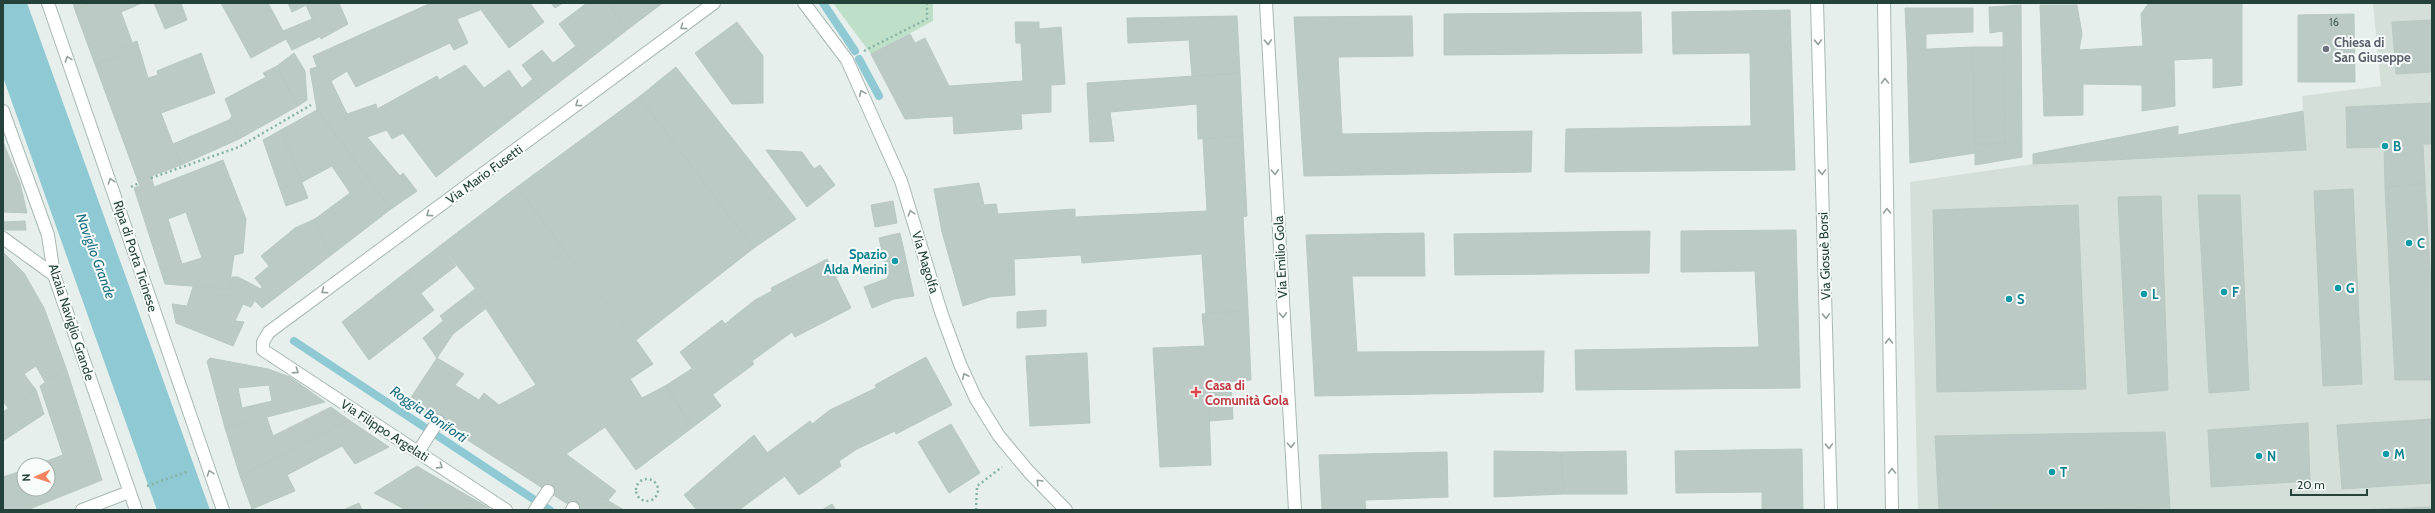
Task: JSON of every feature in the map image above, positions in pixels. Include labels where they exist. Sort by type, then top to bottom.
[{"type":"street","name":"Ripa di Porta Ticinese","points":[[48,3],[224,510]]},
{"type":"street","name":"Via Mario Fusetti","points":[[263,350],[263,342],[269,332],[714,3]]},
{"type":"street","name":"Via Magolfa","points":[[804,3],[847,60],[901,181],[941,312],[960,364],[976,399],[998,436],[1029,472],[1066,510]]},
{"type":"street","name":"Via Emilio Gola","points":[[1266,3],[1294,510]]},
{"type":"street","name":"Via Giosuè Borsi","points":[[1817,3],[1831,510]]},
{"type":"street","points":[[1884,3],[1892,510]]},
{"type":"street","name":"Alzaia Naviglio Grande","points":[[3,111],[48,235],[54,275],[136,510]]},
{"type":"street","points":[[3,238],[54,275]]},
{"type":"street","name":"Via Filippo Argelati","points":[[263,350],[422,447],[506,510]]},
{"type":"street","points":[[422,447],[438,422]]},
{"type":"street","points":[[535,510],[548,491]]},
{"type":"street","points":[[82,510],[129,492]]},
{"type":"path","points":[[847,60],[927,19],[927,3]]},
{"type":"path","points":[[151,178],[239,147],[311,105]]},
{"type":"path","points":[[976,510],[977,486],[1005,465]]},
{"type":"path","points":[[146,486],[178,475]]},
{"type":"path","points":[[646,479],[653,480],[657,484],[657,494],[649,500],[642,499],[637,491],[638,483],[646,479]]},
{"type":"shaded area","points":[[2373,3],[2432,3],[2432,510],[1918,510],[1910,182],[2033,164],[2306,150],[2302,96],[2381,86]]},
{"type":"green space","points":[[833,3],[933,3],[933,21],[871,54]]},
{"type":"water","name":"Naviglio Grande","points":[[3,3],[27,3],[210,510],[157,510],[3,77]]},
{"type":"building","points":[[73,3],[89,3],[75,10]]},
{"type":"building","points":[[89,3],[142,3],[121,12],[132,42],[121,47],[124,54],[95,64],[75,10]]},
{"type":"building","points":[[154,3],[181,3],[187,20],[165,29]]},
{"type":"building","points":[[221,3],[268,3],[283,31],[312,19],[321,36],[292,50],[286,39],[251,58]]},
{"type":"building","points":[[288,3],[339,3],[348,24],[321,39],[306,5],[292,12]]},
{"type":"building","points":[[431,3],[476,3],[480,10],[457,19],[468,43],[454,50],[450,43],[356,87],[347,71],[331,81],[347,114],[376,104],[377,109],[437,76],[439,80],[465,65],[484,88],[509,70],[522,88],[533,79],[544,94],[436,177],[403,133],[392,139],[387,130],[367,137],[400,176],[403,173],[417,191],[391,209],[317,110],[310,69],[317,67],[313,56]]},
{"type":"building","points":[[476,3],[530,3],[544,22],[509,48]]},
{"type":"building","points":[[551,3],[563,3],[555,8]]},
{"type":"building","points":[[587,3],[608,3],[627,30],[587,61],[559,24]]},
{"type":"building","points":[[608,3],[646,3],[652,11],[627,30]]},
{"type":"building","points":[[646,3],[663,3],[652,11]]},
{"type":"building","points":[[2242,3],[2242,85],[2213,88],[2213,58],[2174,60],[2175,106],[2142,111],[2142,85],[2083,84],[2083,115],[2044,116],[2040,5],[2077,5],[2082,34],[2079,50],[2143,46],[2141,14],[2148,4]]},
{"type":"building","points":[[2021,5],[2022,157],[1975,165],[1975,144],[2005,143],[2003,31],[1990,33],[1989,7]]},
{"type":"building","points":[[1905,8],[1973,8],[1973,32],[1926,34],[1926,49],[1907,50]]},
{"type":"building","points":[[1790,10],[1795,170],[1565,172],[1566,129],[1751,126],[1750,53],[1673,54],[1672,12]]},
{"type":"building","points":[[1641,12],[1642,53],[1444,55],[1444,14]]},
{"type":"building","name":"Chiesa di San Giuseppe","points":[[2354,14],[2355,82],[2298,82],[2298,15]]},
{"type":"building","points":[[1237,16],[1240,73],[1192,76],[1189,40],[1128,43],[1127,18]]},
{"type":"building","points":[[1412,16],[1413,56],[1338,57],[1342,134],[1532,131],[1531,172],[1304,176],[1294,17]]},
{"type":"building","points":[[2432,20],[2432,72],[2396,74],[2392,22]]},
{"type":"building","points":[[737,22],[763,56],[763,103],[732,104],[695,53]]},
{"type":"building","points":[[1015,22],[1039,22],[1039,29],[1061,27],[1065,84],[1051,85],[1051,112],[1021,114],[1022,129],[954,134],[953,116],[905,119],[871,54],[910,34],[915,43],[925,38],[949,86],[1023,81],[1021,43],[1016,43]]},
{"type":"building","points":[[137,41],[148,78],[158,75],[157,71],[201,53],[215,93],[161,113],[181,165],[138,181],[95,64],[124,54],[121,47]]},
{"type":"building","points":[[576,46],[587,61],[544,94],[522,65],[542,50],[553,63]]},
{"type":"building","points":[[1973,47],[2004,47],[2005,143],[1975,144]]},
{"type":"building","points":[[1973,47],[1975,153],[1910,163],[1907,50]]},
{"type":"building","points":[[294,53],[305,71],[307,100],[298,106],[277,66]]},
{"type":"building","points":[[277,66],[298,106],[239,139],[229,120],[232,116],[225,99],[266,77],[263,73]]},
{"type":"building","points":[[676,67],[796,219],[754,248],[639,97]]},
{"type":"building","points":[[1240,73],[1243,136],[1198,139],[1197,104],[1110,112],[1114,141],[1090,142],[1087,83]]},
{"type":"building","points":[[639,97],[754,248],[636,340],[565,251],[517,187]]},
{"type":"building","name":"B","points":[[2432,103],[2432,144],[2423,144],[2425,184],[2385,187],[2384,147],[2347,148],[2346,107]]},
{"type":"building","points":[[317,110],[391,209],[330,256],[315,219],[350,193],[332,166],[302,182],[281,130]]},
{"type":"building","points":[[2303,111],[2306,150],[2033,164],[2033,154],[2178,126],[2178,135]]},
{"type":"building","points":[[229,120],[239,139],[181,165],[173,144]]},
{"type":"building","points":[[281,130],[308,198],[286,206],[263,140]]},
{"type":"building","points":[[1243,136],[1247,216],[1243,217],[1248,310],[1206,314],[1202,254],[1082,263],[1081,255],[1014,259],[1015,295],[990,297],[963,306],[942,232],[934,189],[979,183],[984,205],[996,204],[998,214],[1075,209],[1075,217],[1207,211],[1203,139]]},
{"type":"building","points":[[3,142],[20,183],[27,213],[3,212]]},
{"type":"building","points":[[766,150],[802,152],[814,169],[820,165],[835,185],[807,207]]},
{"type":"building","points":[[223,160],[246,219],[243,253],[234,255],[229,289],[165,284],[134,188],[140,186],[138,181],[151,176],[154,187]],"holes":[[[186,212],[202,258],[182,264],[168,219]]]},
{"type":"building","name":"C","points":[[2425,184],[2432,300],[2432,380],[2395,380],[2385,187]]},
{"type":"building","points":[[517,187],[565,251],[489,306],[441,245]]},
{"type":"building","name":"G","points":[[2353,189],[2362,384],[2323,386],[2314,191]]},
{"type":"building","name":"F","points":[[2198,195],[2240,195],[2249,390],[2209,393]]},
{"type":"building","name":"L","points":[[2161,196],[2168,390],[2128,394],[2118,197]]},
{"type":"building","points":[[893,201],[897,223],[875,227],[871,205]]},
{"type":"building","name":"S","points":[[2078,205],[2086,389],[1937,392],[1933,210]]},
{"type":"building","points":[[315,219],[330,256],[262,308],[255,301],[262,287],[255,278],[269,266],[261,256],[295,228]]},
{"type":"building","points":[[25,221],[26,230],[3,230],[3,222]]},
{"type":"building","points":[[1796,230],[1800,388],[1576,390],[1575,350],[1759,347],[1755,271],[1681,272],[1681,231]]},
{"type":"building","points":[[1650,231],[1649,273],[1455,275],[1454,234]]},
{"type":"building","name":"Spazio Alda Merini","points":[[900,233],[914,296],[894,299],[872,308],[864,287],[888,278],[879,238]]},
{"type":"building","points":[[1424,233],[1425,276],[1352,276],[1357,352],[1544,351],[1543,392],[1315,396],[1306,235]]},
{"type":"building","points":[[441,245],[456,266],[421,293],[405,273]]},
{"type":"building","points":[[565,251],[636,340],[653,364],[630,379],[642,398],[665,386],[693,427],[636,470],[605,427],[566,454],[616,491],[600,510],[577,510],[408,402],[437,358],[464,374],[455,385],[479,400],[484,393],[499,405],[536,385],[486,309]]},
{"type":"building","points":[[3,252],[16,265],[3,278]]},
{"type":"building","points":[[827,259],[851,308],[795,337],[792,332],[752,361],[754,364],[712,395],[680,352],[722,320],[725,324],[755,300],[772,291],[771,288]]},
{"type":"building","points":[[16,265],[24,273],[44,308],[66,368],[45,382],[36,366],[24,374],[36,390],[8,408],[3,401],[3,330],[5,324],[3,320],[3,278]]},
{"type":"building","points":[[405,273],[434,310],[369,360],[342,322]]},
{"type":"building","points":[[232,277],[238,277],[261,289],[251,307],[243,304],[235,321],[244,322],[233,346],[176,323],[172,304],[187,306],[193,287],[229,289]]},
{"type":"building","points":[[475,289],[489,306],[453,334],[440,316]]},
{"type":"building","points":[[1046,310],[1046,326],[1017,328],[1017,312]]},
{"type":"building","points":[[1248,310],[1251,380],[1208,384],[1211,465],[1160,467],[1153,348],[1205,346],[1202,314]]},
{"type":"building","points":[[443,321],[453,334],[437,358],[423,338]]},
{"type":"building","points":[[1087,353],[1090,423],[1030,426],[1026,356]]},
{"type":"building","points":[[926,357],[952,405],[896,434],[895,431],[857,449],[839,461],[841,466],[799,495],[767,453],[810,421],[812,424],[830,410],[876,388],[875,385]]},
{"type":"building","points":[[210,358],[268,369],[290,377],[325,402],[225,428],[207,361]],"holes":[[[269,385],[272,401],[242,408],[238,388]]]},
{"type":"building","points":[[66,368],[102,480],[27,510],[3,510],[3,477],[16,473],[16,497],[56,497],[56,458],[63,455],[40,386]]},
{"type":"building","points":[[693,368],[721,406],[693,427],[665,386]]},
{"type":"building","points":[[1231,382],[1233,419],[1210,421],[1208,384]]},
{"type":"building","points":[[36,390],[44,414],[3,441],[3,412]]},
{"type":"building","points":[[331,407],[349,420],[240,476],[225,428],[267,418],[273,436]]},
{"type":"building","name":"M","points":[[2432,419],[2432,483],[2342,489],[2337,425]]},
{"type":"building","points":[[349,420],[389,447],[355,464],[342,446],[287,475],[295,491],[252,509],[240,476]]},
{"type":"building","name":"N","points":[[2308,423],[2310,481],[2211,487],[2208,430]]},
{"type":"building","points":[[951,424],[980,473],[949,493],[918,442]]},
{"type":"building","name":"T","points":[[2165,432],[2170,508],[1939,510],[1935,436]]},
{"type":"building","points":[[754,435],[785,476],[739,510],[697,510],[684,495]]},
{"type":"building","points":[[1802,449],[1803,510],[1762,510],[1762,492],[1676,493],[1675,451]]},
{"type":"building","points":[[1494,451],[1561,452],[1563,494],[1494,497]]},
{"type":"building","points":[[1626,451],[1627,494],[1563,494],[1561,452]]},
{"type":"building","points":[[1447,452],[1448,497],[1365,500],[1366,510],[1322,510],[1319,455]]},
{"type":"building","points":[[417,466],[489,508],[406,510],[374,493]]},
{"type":"building","points":[[607,500],[624,510],[600,510]]},
{"type":"building","points":[[359,503],[362,510],[343,510]]},
{"type":"building","points":[[832,504],[836,510],[822,510]]},
{"type":"building","points":[[2432,507],[2432,510],[2357,510]]},
{"type":"waterway","points":[[823,3],[855,51]]},
{"type":"waterway","points":[[859,59],[879,96]]},
{"type":"waterway","name":"Roggia Boniforti","points":[[294,341],[550,510]]},
{"type":"place","name":"Chiesa di San Giuseppe","points":[[2326,49]]},
{"type":"place","name":"B","points":[[2385,146]]},
{"type":"place","name":"C","points":[[2409,243]]},
{"type":"place","name":"Spazio Alda Merini","points":[[895,261]]},
{"type":"place","name":"G","points":[[2338,288]]},
{"type":"place","name":"F","points":[[2224,292]]},
{"type":"place","name":"L","points":[[2144,294]]},
{"type":"place","name":"S","points":[[2009,299]]},
{"type":"place","name":"Casa di Comunità Gola","points":[[1196,392]]},
{"type":"place","name":"M","points":[[2386,454]]},
{"type":"place","name":"N","points":[[2259,456]]},
{"type":"place","name":"T","points":[[2052,472]]}]
